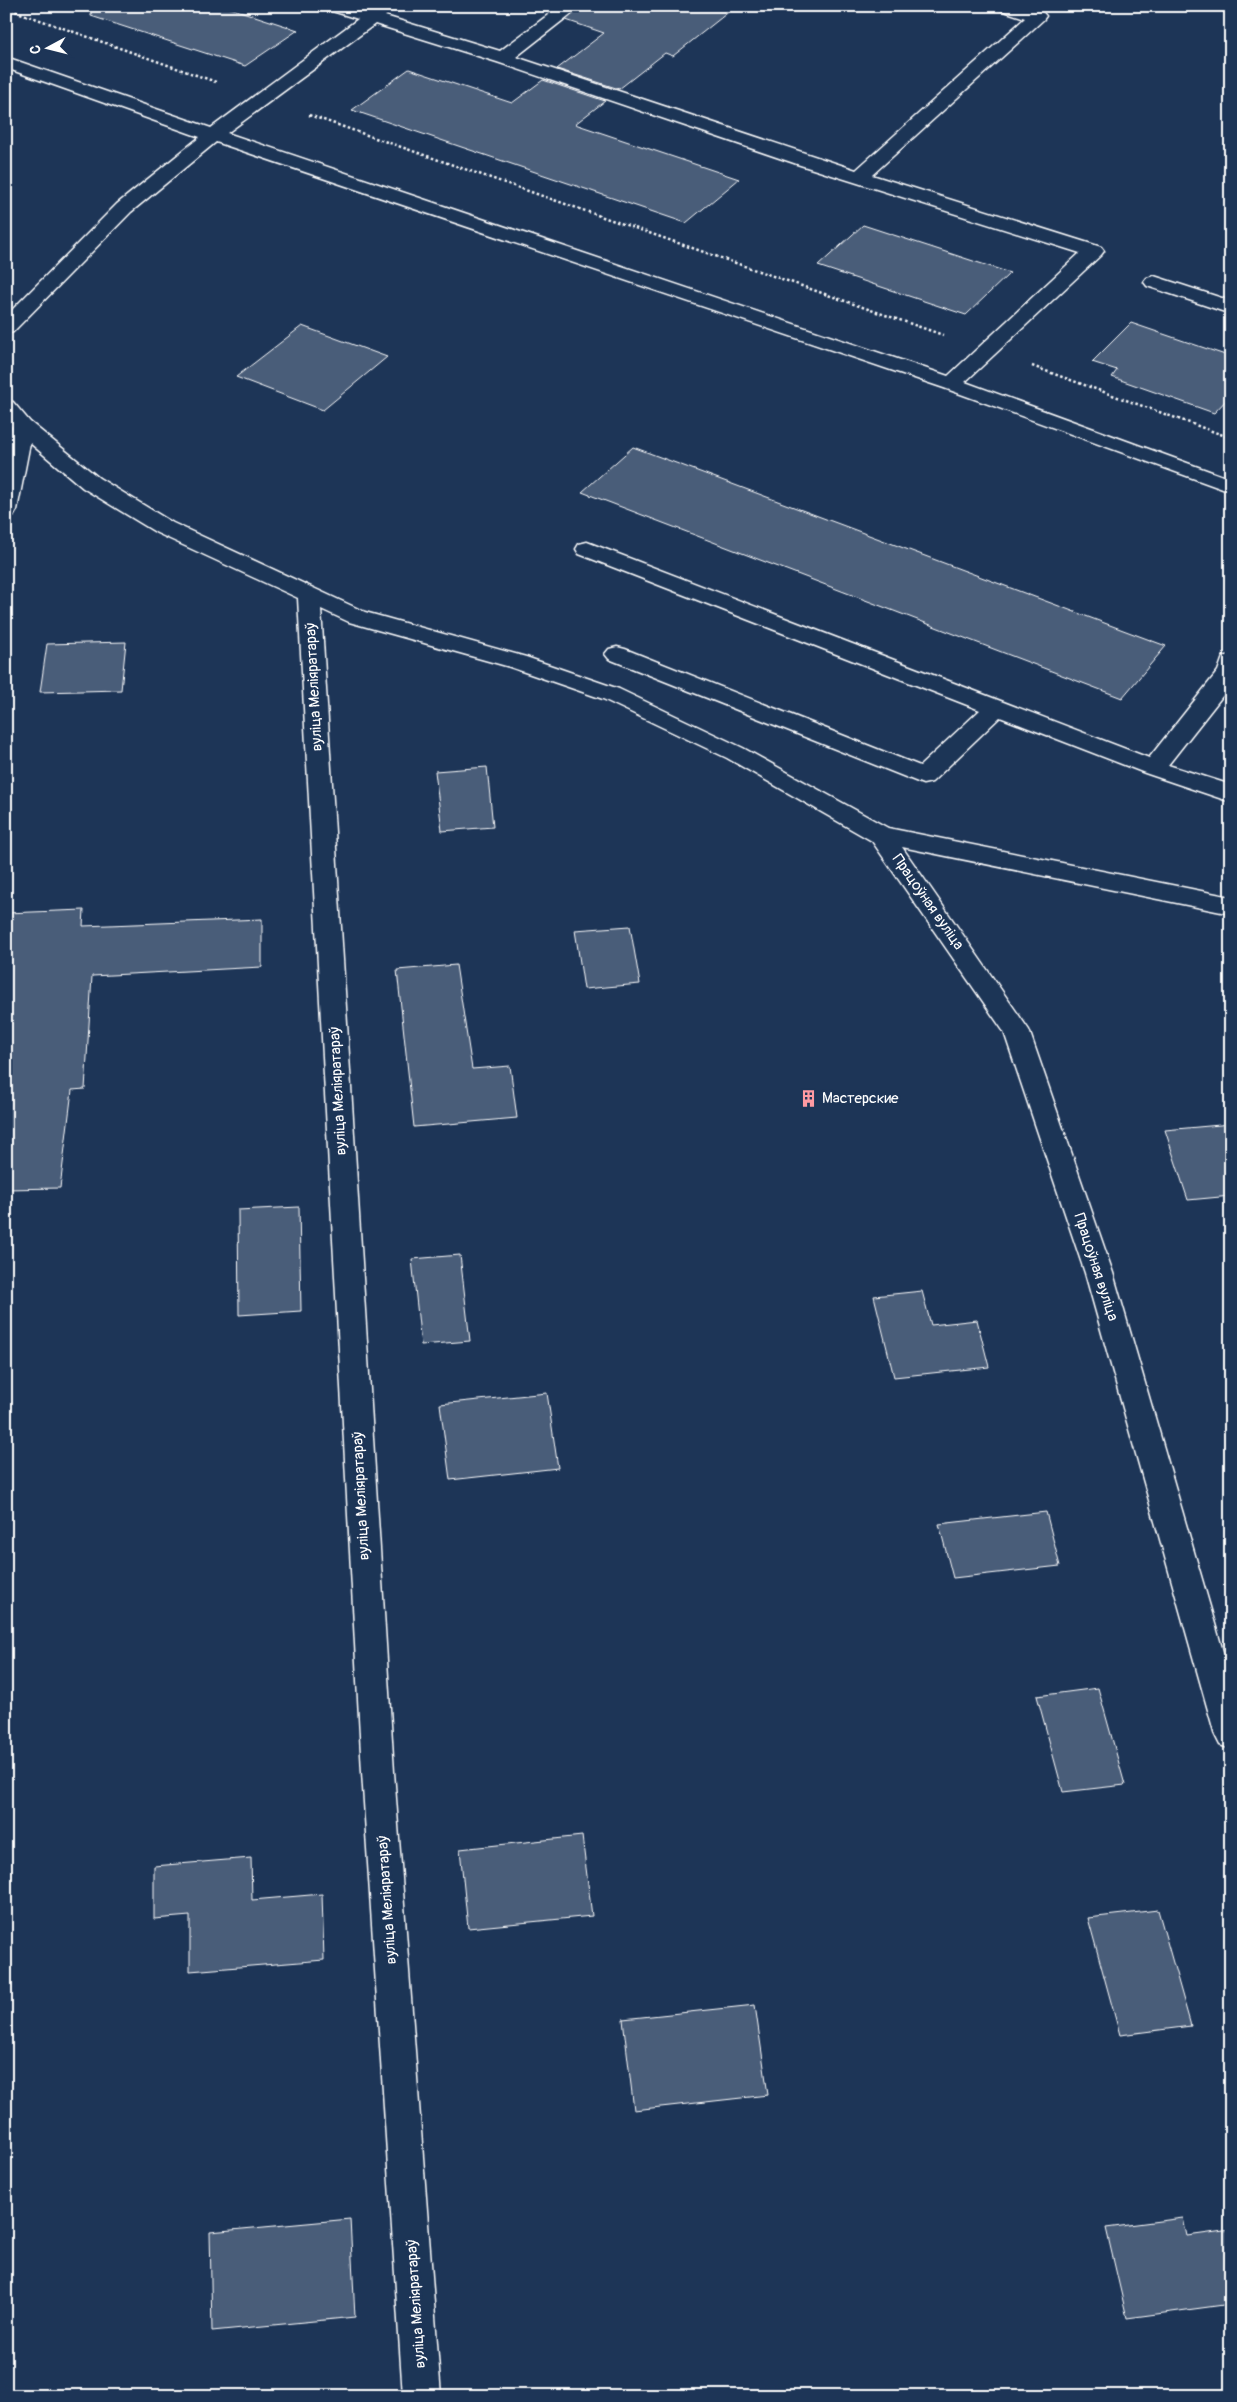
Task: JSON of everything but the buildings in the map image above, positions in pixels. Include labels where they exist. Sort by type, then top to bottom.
[{"type":"street","points":[[335,6],[379,12],[503,58],[859,177],[1094,251],[951,384]]},
{"type":"street","points":[[503,58],[572,6]]},
{"type":"street","points":[[859,177],[1037,16],[1007,6]]},
{"type":"street","points":[[6,328],[124,208],[213,135],[379,12]]},
{"type":"street","points":[[6,62],[213,135],[951,384],[1231,486]]},
{"type":"street","points":[[1154,282],[1231,308]]},
{"type":"street","points":[[6,406],[23,426],[92,483],[165,528],[357,616],[518,662],[610,694],[735,753],[881,835],[1231,906]]},
{"type":"street","points":[[6,510],[23,426]]},
{"type":"street","points":[[587,549],[1153,768],[1231,794]]},
{"type":"street","name":"вуліца Меліяратараў","points":[[309,595],[378,1772],[422,2396]]},
{"type":"street","points":[[618,654],[923,776],[997,707]]},
{"type":"street","points":[[1153,768],[1229,672],[1231,662]]},
{"type":"street","name":"Працоўная вуліца","points":[[881,835],[1016,1030],[1100,1273],[1231,1735]]},
{"type":"path","points":[[6,8],[988,350],[1231,438]]},
{"type":"place","name":"Мастерские","points":[[808,1098]]}]
